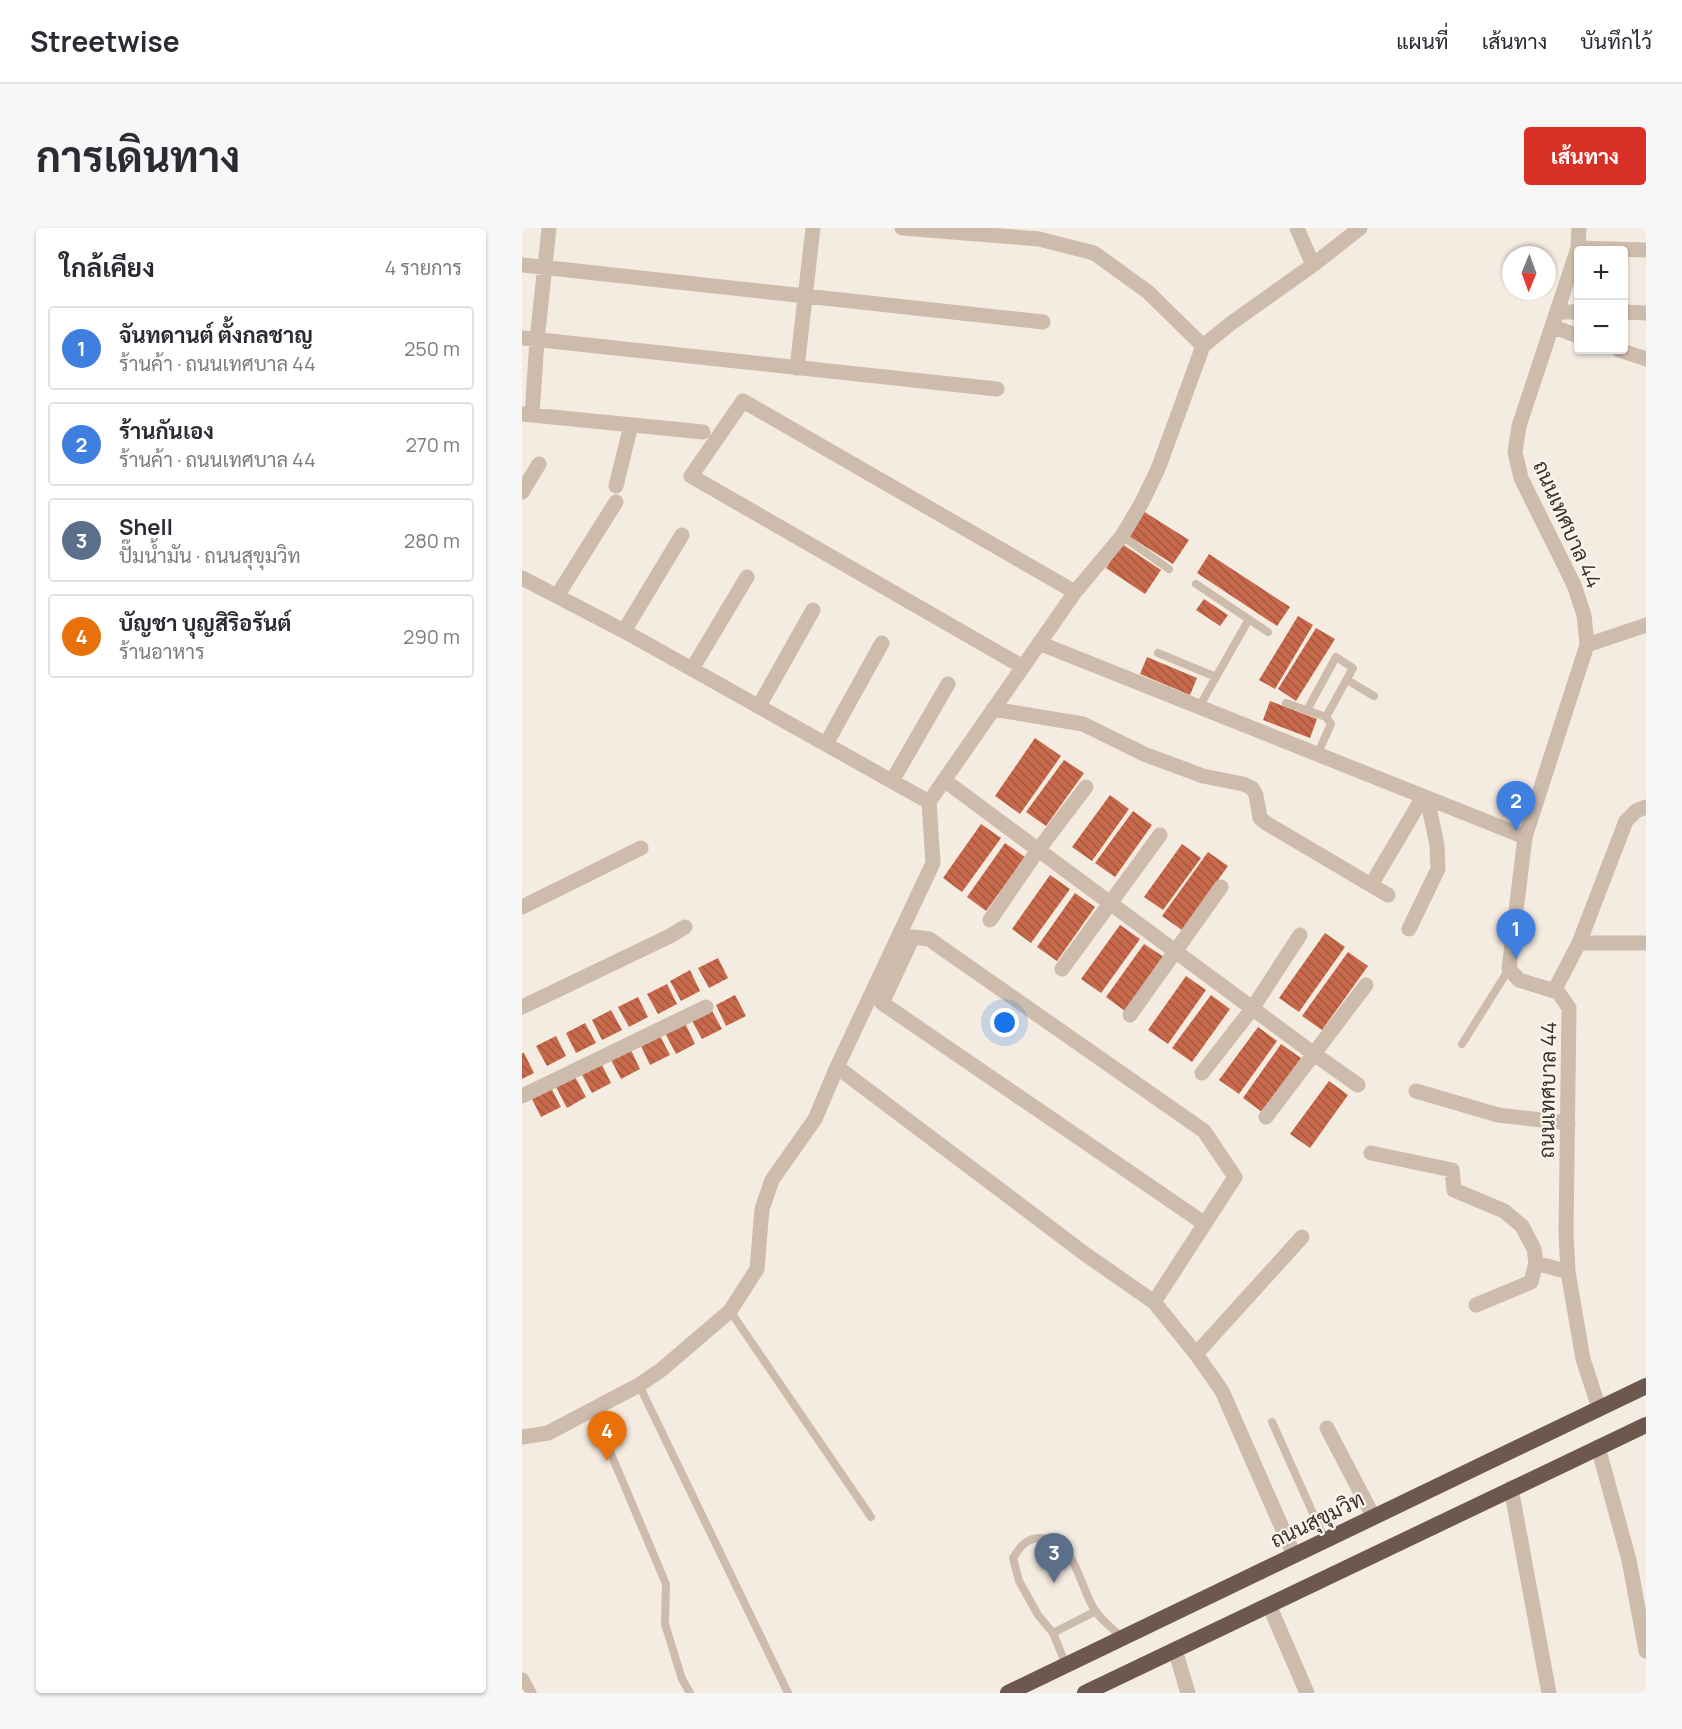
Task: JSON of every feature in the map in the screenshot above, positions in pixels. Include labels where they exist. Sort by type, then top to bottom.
[{"type":"highway","name":"ถนนสุขุมวิท","points":[[1008,1693],[1646,1386]]},
{"type":"highway","points":[[1090,1692],[1646,1425]]},
{"type":"street","points":[[549,228],[545,267],[530,339],[527,414],[704,432]]},
{"type":"street","points":[[797,368],[813,228]]},
{"type":"street","points":[[902,228],[1039,234],[1094,253],[1148,292],[1203,346]]},
{"type":"street","points":[[1297,228],[1313,265]]},
{"type":"street","points":[[522,1437],[548,1433],[639,1385],[661,1370],[730,1311],[757,1269],[762,1209],[772,1180],[815,1119],[933,863],[929,802],[1075,592],[1122,536],[1142,504],[1158,469],[1203,346],[1360,228]]},
{"type":"street","name":"ถนนเทศบาล 44","points":[[1578,246],[1579,228]]},
{"type":"street","points":[[1628,249],[1646,250]]},
{"type":"street","name":"ถนนเทศบาล 44","points":[[1574,261],[1554,327],[1519,426],[1515,452],[1521,478],[1574,585],[1584,615],[1587,645],[1525,837],[1509,969],[1519,980],[1558,992],[1569,1008],[1566,1233],[1568,1272],[1583,1359],[1599,1408]]},
{"type":"street","points":[[522,265],[1043,322]]},
{"type":"street","points":[[1559,312],[1574,312]]},
{"type":"street","points":[[1628,312],[1646,313]]},
{"type":"street","points":[[1554,327],[1574,334]]},
{"type":"street","points":[[530,339],[998,389]]},
{"type":"street","points":[[1628,353],[1646,359]]},
{"type":"street","points":[[1023,667],[691,476],[743,401],[1075,592]]},
{"type":"street","points":[[557,596],[616,494],[631,425]]},
{"type":"street","points":[[522,492],[539,464]]},
{"type":"street","points":[[624,631],[682,535]]},
{"type":"street","points":[[692,669],[747,577]]},
{"type":"street","points":[[522,578],[624,631],[929,802]]},
{"type":"street","points":[[759,706],[813,610]]},
{"type":"street","points":[[1587,645],[1646,625]]},
{"type":"street","points":[[826,744],[882,643]]},
{"type":"street","points":[[1039,644],[1525,837]]},
{"type":"street","points":[[892,781],[948,684]]},
{"type":"street","points":[[993,709],[1083,724],[1144,754],[1212,779],[1243,784],[1252,788],[1256,795],[1260,818],[1266,824],[1388,895]]},
{"type":"street","points":[[944,780],[1358,1085]]},
{"type":"street","points":[[990,920],[1038,850],[1086,787]]},
{"type":"street","points":[[1371,885],[1425,798]]},
{"type":"street","points":[[1409,929],[1438,869],[1437,845],[1425,798]]},
{"type":"street","points":[[1554,991],[1579,943],[1626,821],[1635,811],[1646,807]]},
{"type":"street","points":[[1062,969],[1160,835]]},
{"type":"street","points":[[522,907],[641,849]]},
{"type":"street","points":[[1130,1015],[1221,887]]},
{"type":"street","points":[[522,1007],[685,927]]},
{"type":"street","points":[[1202,1073],[1252,1009],[1300,935]]},
{"type":"street","points":[[1154,1302],[1205,1224],[1235,1177],[1203,1131],[929,939],[913,937],[882,1004],[1205,1224]]},
{"type":"street","points":[[1579,943],[1646,943]]},
{"type":"street","points":[[1266,1117],[1366,985]]},
{"type":"street","points":[[522,1096],[706,1007]]},
{"type":"street","points":[[837,1067],[1085,1254],[1154,1302],[1196,1354],[1222,1391],[1294,1555]]},
{"type":"street","points":[[1416,1091],[1498,1115],[1568,1123]]},
{"type":"street","points":[[1371,1153],[1452,1170],[1454,1190],[1504,1211],[1522,1226],[1534,1249],[1536,1263],[1532,1282],[1476,1305]]},
{"type":"street","points":[[1196,1354],[1302,1237]]},
{"type":"street","points":[[1536,1263],[1568,1272]]},
{"type":"street","points":[[1327,1428],[1373,1516]]},
{"type":"street","points":[[1598,1447],[1629,1560],[1646,1651]]},
{"type":"street","points":[[1511,1488],[1549,1693]]},
{"type":"street","points":[[1269,1605],[1307,1693]]},
{"type":"street","points":[[1175,1650],[1188,1693]]},
{"type":"street","points":[[522,1680],[529,1693]]},
{"type":"lane","points":[[1122,536],[1169,569]]},
{"type":"lane","points":[[1196,584],[1268,632]]},
{"type":"lane","points":[[1199,707],[1249,619]]},
{"type":"lane","points":[[1158,653],[1216,677]]},
{"type":"lane","points":[[1307,711],[1336,657],[1353,668],[1326,717]]},
{"type":"lane","points":[[1347,680],[1374,696]]},
{"type":"lane","points":[[1286,703],[1326,717],[1331,724],[1317,754]]},
{"type":"lane","points":[[1461,1044],[1509,969]]},
{"type":"lane","points":[[730,1311],[871,1517]]},
{"type":"lane","points":[[639,1385],[788,1693]]},
{"type":"lane","points":[[592,1409],[666,1584],[665,1624],[682,1679],[690,1693]]},
{"type":"lane","points":[[1272,1422],[1325,1540]]},
{"type":"lane","points":[[1066,1665],[1053,1633],[1038,1615],[1020,1581],[1013,1558],[1021,1545],[1038,1537],[1053,1540],[1069,1555],[1096,1611],[1122,1638]]},
{"type":"lane","points":[[1053,1633],[1096,1611]]},
{"type":"building","points":[[1143,511],[1189,540],[1173,564],[1127,535]]},
{"type":"building","points":[[1122,544],[1161,570],[1145,594],[1106,568]]},
{"type":"building","points":[[1209,554],[1290,607],[1277,626],[1197,573]]},
{"type":"building","points":[[1204,599],[1228,615],[1220,626],[1196,610]]},
{"type":"building","points":[[1298,616],[1313,625],[1275,689],[1259,680]]},
{"type":"building","points":[[1316,628],[1335,639],[1296,701],[1278,689]]},
{"type":"building","points":[[1147,657],[1197,678],[1190,695],[1140,674]]},
{"type":"building","points":[[1270,701],[1317,719],[1310,738],[1263,720]]},
{"type":"building","points":[[1035,738],[1061,756],[1020,814],[995,796]]},
{"type":"building","points":[[1064,760],[1084,773],[1046,826],[1026,812]]},
{"type":"building","points":[[1110,795],[1129,809],[1092,861],[1072,847]]},
{"type":"building","points":[[1133,811],[1152,825],[1115,877],[1095,863]]},
{"type":"building","points":[[981,824],[1001,838],[962,892],[943,878]]},
{"type":"building","points":[[1005,843],[1025,857],[986,911],[967,897]]},
{"type":"building","points":[[1182,844],[1201,858],[1163,910],[1144,897]]},
{"type":"building","points":[[1208,852],[1228,866],[1182,930],[1162,916]]},
{"type":"building","points":[[1050,875],[1070,889],[1031,943],[1012,929]]},
{"type":"building","points":[[1075,893],[1095,907],[1057,961],[1037,947]]},
{"type":"building","points":[[1120,925],[1140,939],[1101,993],[1081,979]]},
{"type":"building","points":[[1325,933],[1345,947],[1299,1012],[1279,998]]},
{"type":"building","points":[[1144,944],[1164,957],[1125,1011],[1106,997]]},
{"type":"building","points":[[1348,952],[1368,966],[1322,1030],[1302,1016]]},
{"type":"building","points":[[718,958],[728,978],[709,988],[698,968]]},
{"type":"building","points":[[690,970],[700,991],[681,1001],[670,981]]},
{"type":"building","points":[[1186,976],[1206,990],[1168,1044],[1148,1030]]},
{"type":"building","points":[[667,984],[677,1004],[658,1014],[647,994]]},
{"type":"building","points":[[735,995],[746,1016],[726,1026],[716,1005]]},
{"type":"building","points":[[1211,995],[1230,1009],[1192,1062],[1172,1048]]},
{"type":"building","points":[[638,997],[648,1017],[629,1027],[618,1007]]},
{"type":"building","points":[[711,1009],[722,1029],[702,1039],[691,1019]]},
{"type":"building","points":[[611,1010],[622,1030],[602,1040],[592,1020]]},
{"type":"building","points":[[585,1023],[596,1043],[576,1053],[566,1033]]},
{"type":"building","points":[[685,1023],[695,1044],[676,1054],[665,1033]]},
{"type":"building","points":[[1258,1027],[1277,1041],[1239,1094],[1219,1080]]},
{"type":"building","points":[[659,1034],[670,1055],[650,1065],[640,1044]]},
{"type":"building","points":[[556,1036],[566,1056],[547,1066],[536,1046]]},
{"type":"building","points":[[1281,1044],[1301,1058],[1262,1112],[1243,1098]]},
{"type":"building","points":[[630,1048],[640,1069],[621,1079],[610,1058]]},
{"type":"building","points":[[522,1053],[534,1073],[522,1079]]},
{"type":"building","points":[[601,1063],[611,1083],[592,1093],[581,1073]]},
{"type":"building","points":[[575,1077],[586,1097],[567,1108],[556,1087]]},
{"type":"building","points":[[1329,1081],[1348,1095],[1310,1148],[1290,1134]]},
{"type":"building","points":[[550,1086],[561,1107],[541,1117],[531,1097]]},
{"type":"place","name":"ร้านกันเอง","points":[[1516,831]]},
{"type":"place","name":"จันทดานต์ ตั้งกลชาญ","points":[[1516,959]]},
{"type":"place","name":"บัญชา บุญสิริอรันต์","points":[[607,1461]]},
{"type":"place","name":"Shell","points":[[1054,1583]]}]
